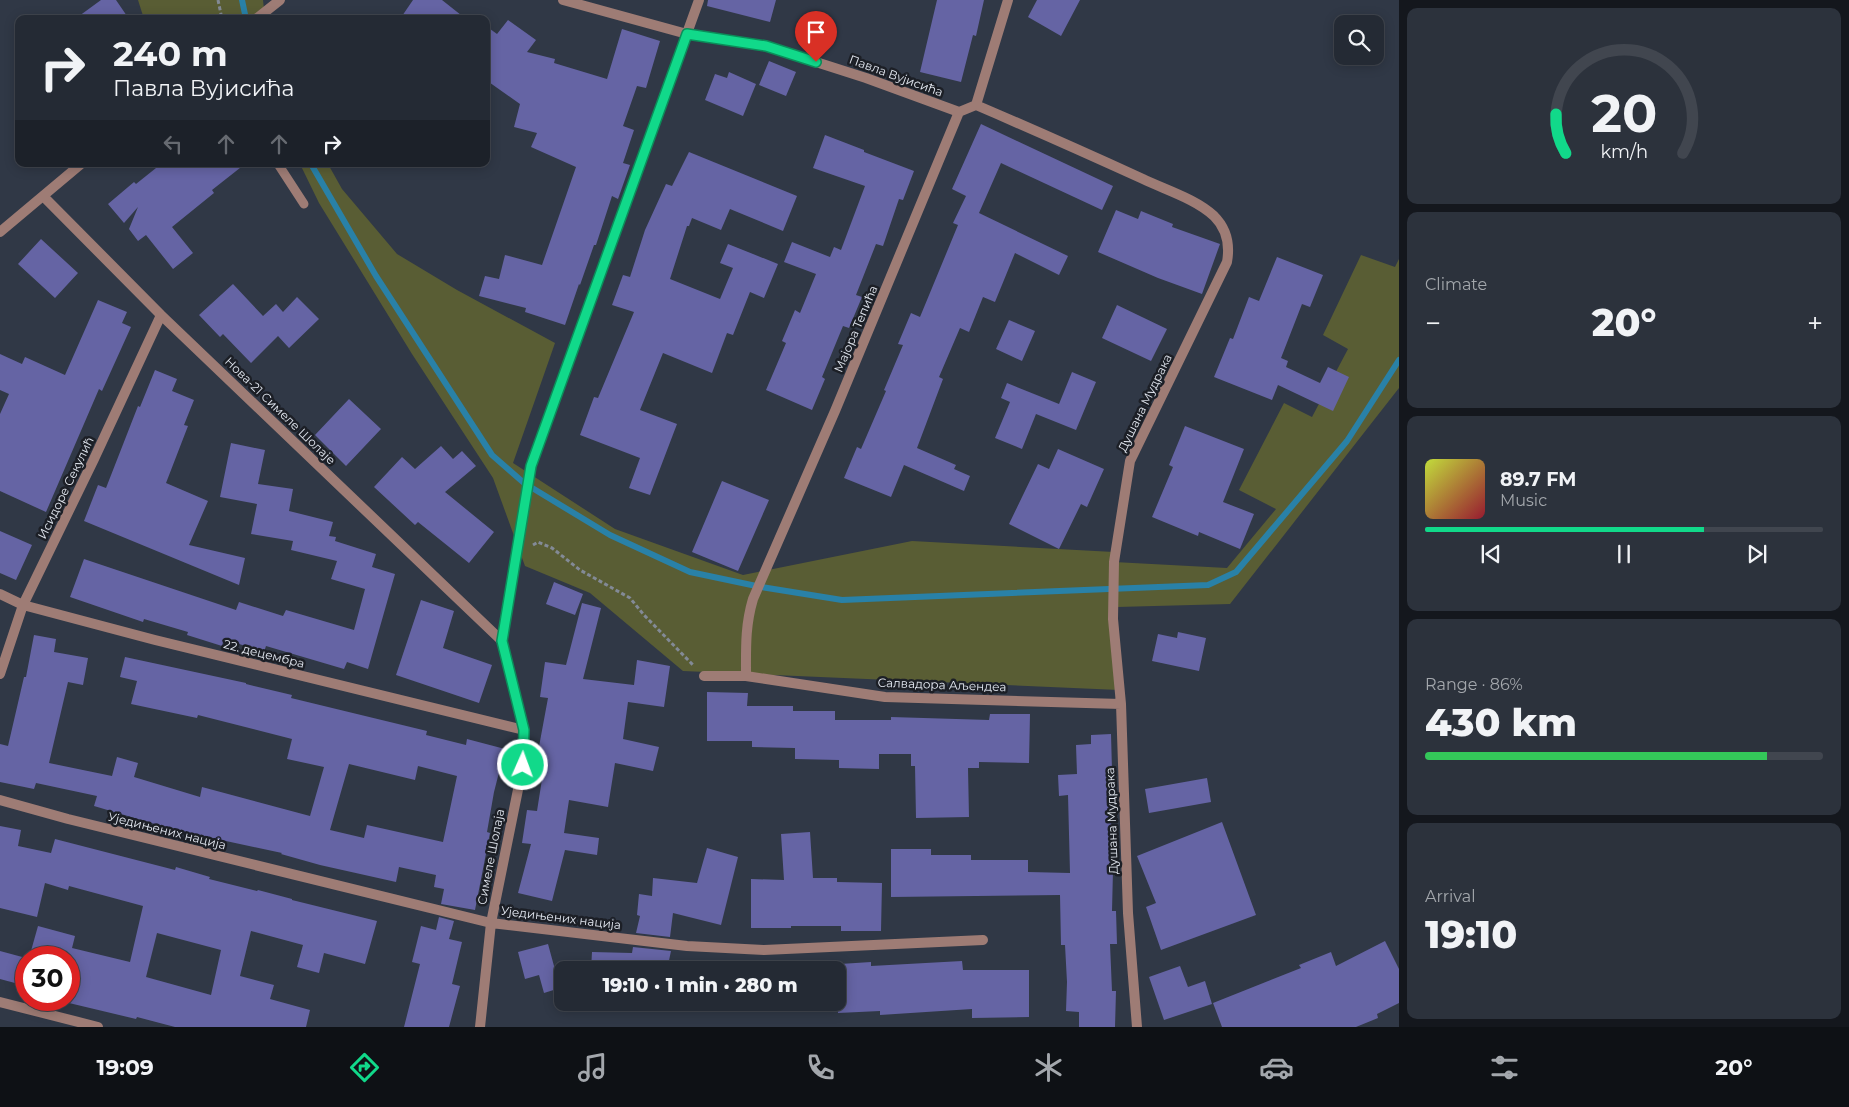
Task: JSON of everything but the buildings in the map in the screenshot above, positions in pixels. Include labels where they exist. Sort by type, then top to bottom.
[{"type":"street","points":[[261,15],[280,0]]},
{"type":"street","name":"Павла Вујисића","points":[[563,0],[687,34],[766,46],[866,78],[960,112]]},
{"type":"street","name":"Симеле Шолаја","points":[[480,1027],[491,923],[523,765],[524,730],[502,641],[531,466],[699,0]]},
{"type":"street","points":[[960,112],[976,105],[1008,0]]},
{"type":"street","name":"Душана Мудрака","points":[[976,105],[1194,202],[1214,216],[1226,232],[1229,250],[1227,262],[1130,461],[1114,562],[1113,619],[1121,704],[1128,913],[1137,1027]]},
{"type":"street","name":"Мајора Тепића","points":[[746,676],[747,620],[753,599],[835,411],[960,112]]},
{"type":"street","points":[[0,232],[77,167]]},
{"type":"street","name":"Нова-21 Симеле Шолаје","points":[[43,196],[161,315],[502,641]]},
{"type":"street","name":"Исидоре Секулић","points":[[0,674],[23,604],[94,459],[161,315]]},
{"type":"street","name":"22. децембра","points":[[0,594],[23,604],[155,640],[524,730]]},
{"type":"street","name":"Салвадора Аљендеа","points":[[704,676],[746,676],[885,697],[1121,704]]},
{"type":"street","name":"Уједињених нација","points":[[0,800],[68,819],[491,923],[688,946],[764,950],[982,940]]},
{"type":"street","points":[[0,1002],[98,1027]]},
{"type":"lane","points":[[280,167],[304,204]]},
{"type":"path","points":[[218,0],[221,15]]},
{"type":"path","points":[[516,558],[538,542],[552,548],[580,570],[630,598],[644,615],[704,676]]},
{"type":"green space","points":[[138,0],[263,0],[265,15],[143,15]]},
{"type":"green space","points":[[301,167],[330,167],[342,189],[397,254],[457,290],[555,343],[513,463],[615,529],[743,575],[912,541],[1114,552],[1114,562],[1227,568],[1276,509],[1239,490],[1284,403],[1312,417],[1348,349],[1323,335],[1361,255],[1395,267],[1399,259],[1399,388],[1230,604],[1117,607],[1119,690],[683,671],[590,593],[525,566],[493,478],[412,354],[319,203]]},
{"type":"waterway","points":[[242,0],[245,15]]},
{"type":"waterway","points":[[313,167],[376,276],[492,455],[524,483],[610,535],[690,572],[761,587],[842,600],[1208,585],[1236,572],[1347,441],[1399,360]]},
{"type":"route","points":[[523,765],[524,730],[502,641],[531,466],[687,34],[766,46],[816,62]]}]
